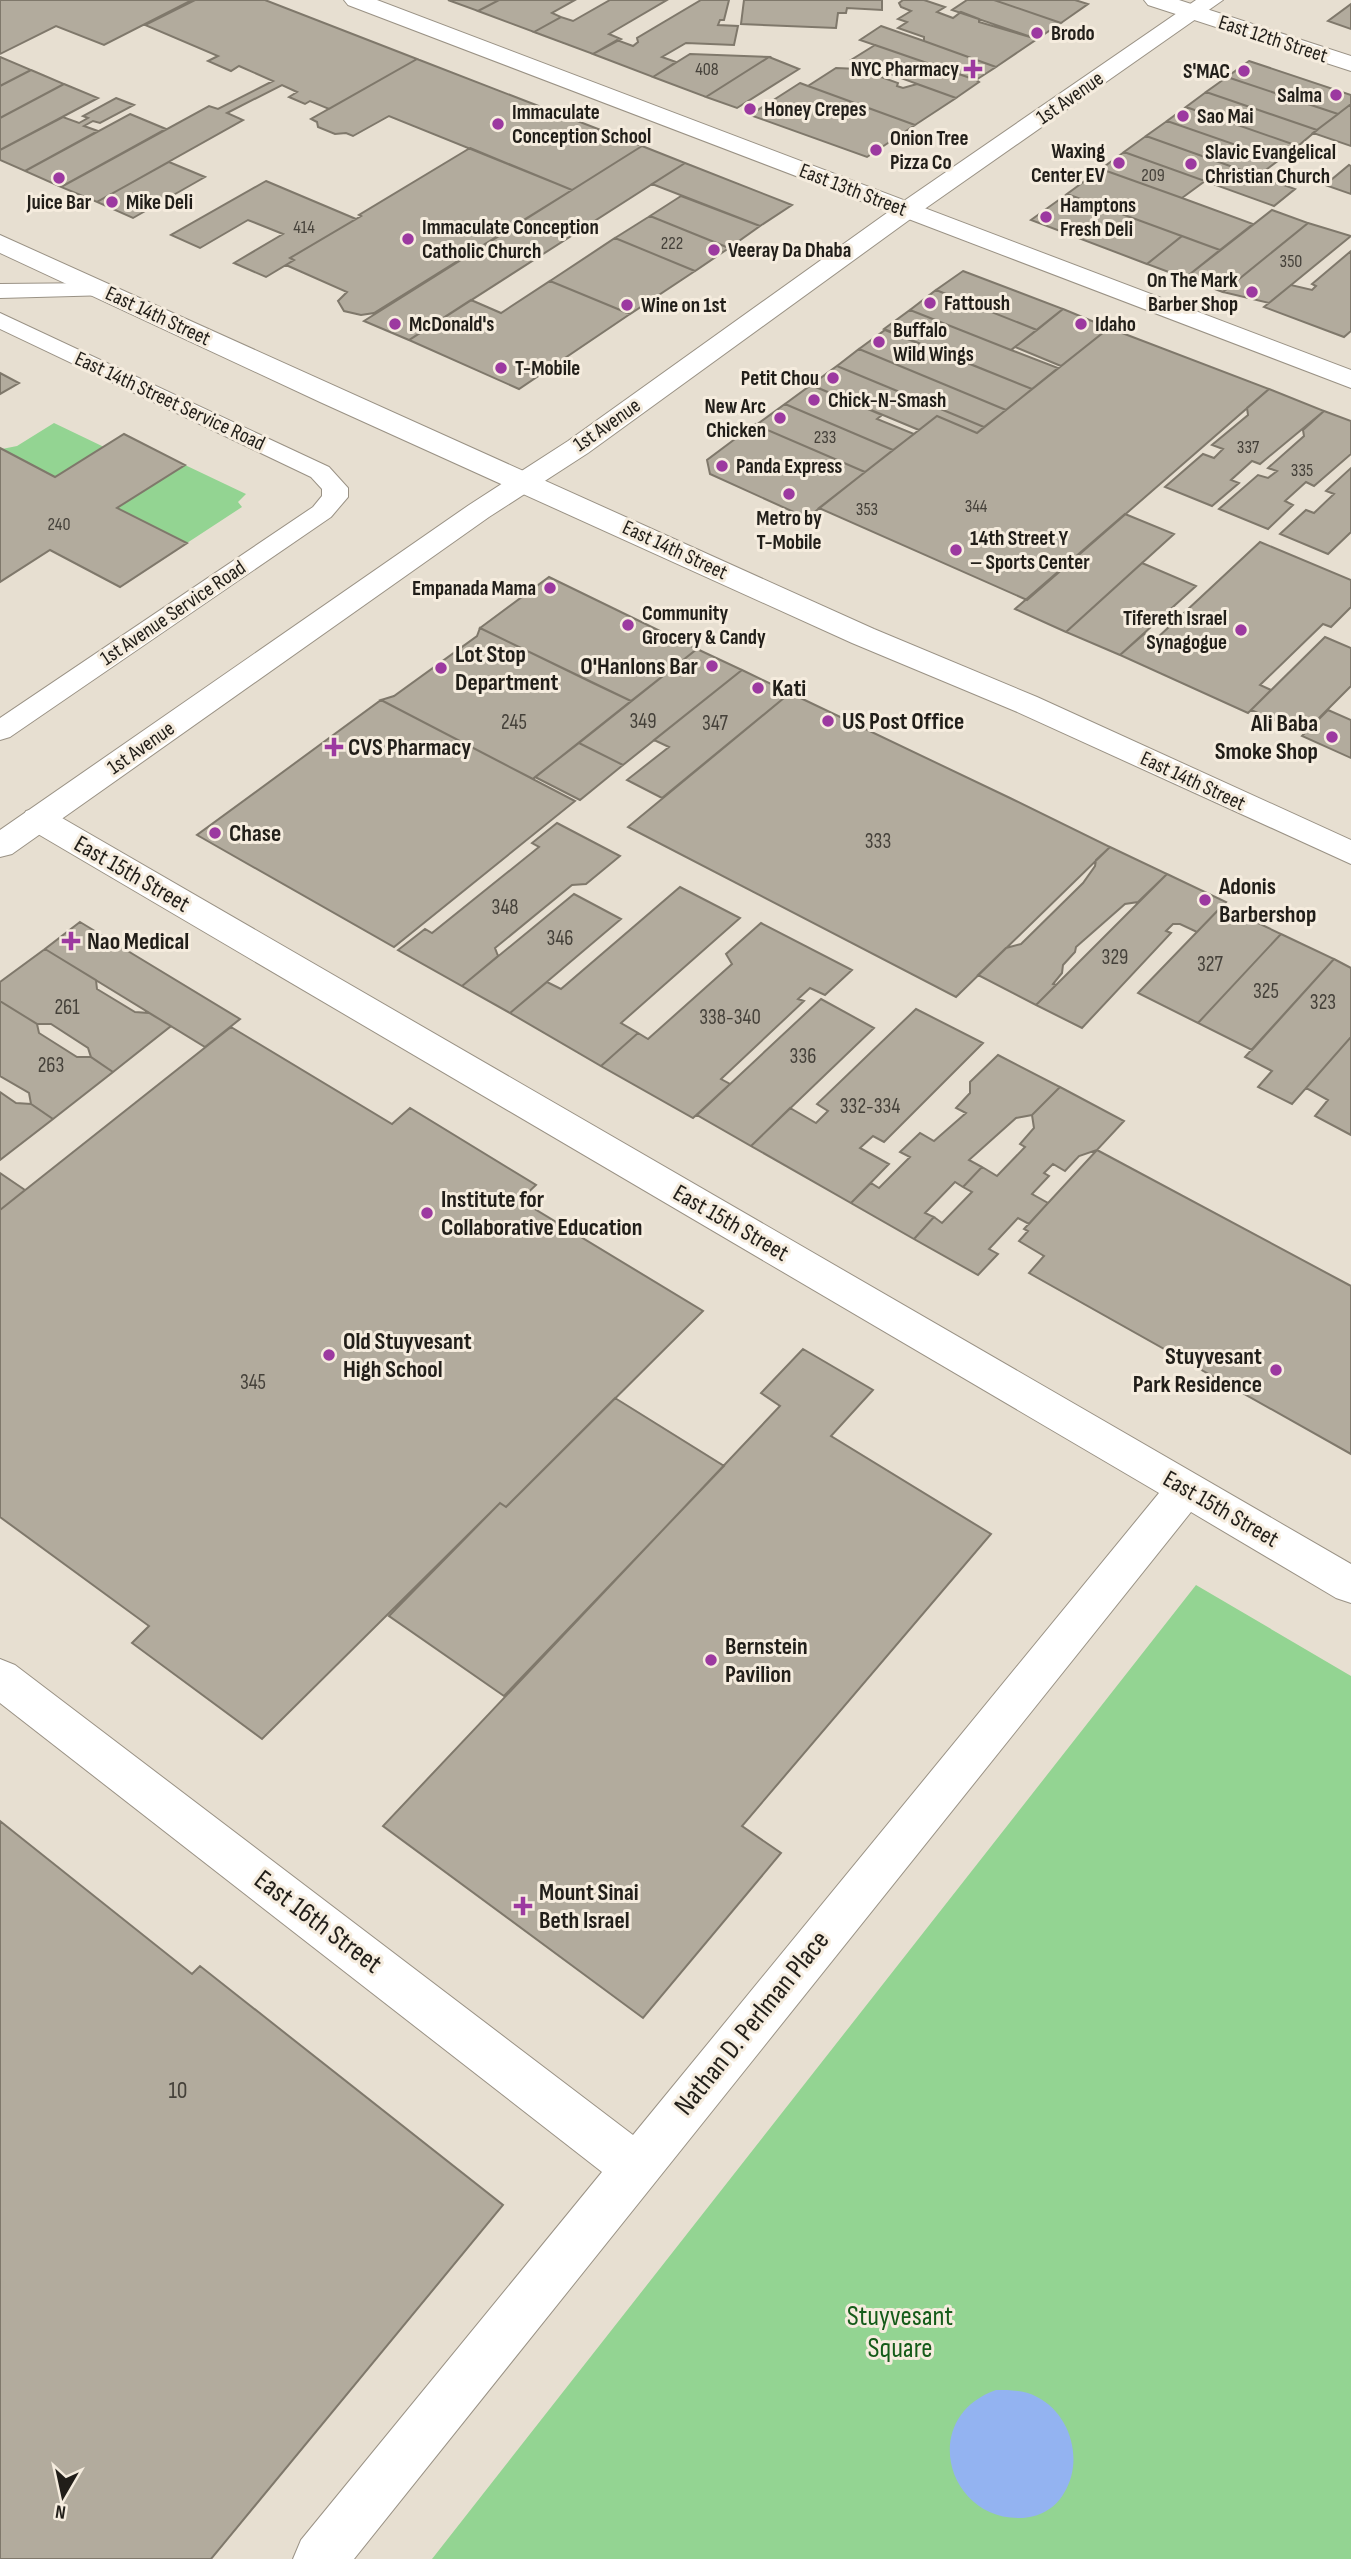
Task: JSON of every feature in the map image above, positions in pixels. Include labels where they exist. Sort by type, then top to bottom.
[{"type":"street","name":"East 13th Street","points":[[356,0],[1351,380]]},
{"type":"street","name":"East 12th Street","points":[[1156,0],[1202,6],[1351,64]]},
{"type":"street","name":"1st Avenue","points":[[0,846],[578,447],[907,210],[1202,6]]},
{"type":"street","name":"East 14th Street","points":[[0,243],[863,636],[1038,710],[1351,853]]},
{"type":"street","name":"East 15th Street","points":[[38,819],[1351,1585]]},
{"type":"street","name":"Nathan D. Perlman Place","points":[[320,2559],[1186,1489]]},
{"type":"street","name":"East 16th Street","points":[[0,1678],[635,2167]]},
{"type":"lane","points":[[0,290],[102,290]]},
{"type":"lane","name":"East 14th Street Service Road","points":[[0,320],[320,472],[335,488]]},
{"type":"lane","name":"1st Avenue Service Road","points":[[0,731],[322,512],[335,497],[335,488]]},
{"type":"green space","points":[[54,423],[104,447],[55,477],[2,449],[17,446]]},
{"type":"green space","points":[[185,465],[246,494],[238,502],[242,507],[187,543],[117,508]]},
{"type":"green space","name":"Stuyvesant Square","points":[[1196,1585],[1351,1676],[1351,2559],[432,2559]]},
{"type":"water","points":[[996,2390],[1012,2390],[1037,2397],[1049,2405],[1066,2426],[1073,2453],[1070,2480],[1060,2499],[1045,2512],[1020,2518],[995,2514],[974,2502],[960,2485],[951,2464],[950,2443],[957,2422],[972,2403]]},
{"type":"building","points":[[0,0],[192,0],[104,45],[56,26],[0,54]]},
{"type":"building","points":[[195,0],[265,0],[417,59],[329,109],[310,101],[305,104],[289,97],[297,92],[282,85],[227,113],[243,120],[97,202],[61,187],[209,106],[218,109],[273,81],[239,66],[231,71],[208,61],[218,56],[145,25]]},
{"type":"building","points":[[448,0],[499,0],[478,11]]},
{"type":"building","points":[[499,0],[575,0],[552,13],[561,17],[534,32],[478,11]]},
{"type":"building","points":[[610,0],[667,0],[609,34],[621,39],[593,54],[534,32],[561,17],[573,21]]},
{"type":"building","points":[[701,0],[729,0],[724,20],[720,20],[718,25],[738,26],[734,45],[686,43],[662,57],[676,62],[653,77],[593,54],[617,40],[633,46],[638,42],[637,38]]},
{"type":"building","points":[[744,0],[882,0],[882,10],[847,8],[846,13],[838,13],[836,28],[741,24]]},
{"type":"building","points":[[903,0],[924,0],[945,7],[937,12],[953,18],[961,12],[979,19],[979,22],[1037,39],[996,67],[924,41],[924,37],[898,28],[907,22],[898,19],[911,11],[901,7],[899,3]]},
{"type":"building","points":[[967,0],[994,0],[1061,23],[1037,39],[952,10]]},
{"type":"building","points":[[994,0],[1075,0],[1088,4],[1061,23]]},
{"type":"building","points":[[1351,4],[1351,29],[1328,21]]},
{"type":"building","points":[[881,26],[996,67],[976,80],[860,40]]},
{"type":"building","points":[[875,45],[979,82],[956,98],[851,60]]},
{"type":"building","points":[[690,54],[769,57],[706,97],[653,77]]},
{"type":"building","points":[[0,57],[31,70],[0,86]]},
{"type":"building","points":[[769,57],[799,69],[737,108],[706,97]]},
{"type":"building","name":"Immaculate Conception School","points":[[417,59],[642,146],[572,190],[389,116],[353,136],[346,133],[335,134],[318,127],[317,122],[311,119]]},
{"type":"building","points":[[1249,61],[1351,95],[1351,104],[1338,114],[1227,77]]},
{"type":"building","points":[[836,68],[859,69],[898,83],[897,86],[903,88],[917,84],[956,98],[915,125],[808,86]]},
{"type":"building","points":[[31,70],[64,84],[0,118],[0,86]]},
{"type":"building","points":[[1227,77],[1338,114],[1317,130],[1206,92]]},
{"type":"building","points":[[800,83],[915,125],[867,157],[750,115]]},
{"type":"building","points":[[64,84],[98,98],[0,150],[0,118]]},
{"type":"building","points":[[1206,92],[1317,130],[1298,146],[1186,107]]},
{"type":"building","points":[[116,98],[134,105],[100,123],[93,121],[84,126],[98,131],[25,171],[0,160],[0,150],[63,117],[79,123],[88,118],[83,116]]},
{"type":"building","points":[[1351,104],[1351,146],[1313,133],[1338,114]]},
{"type":"building","points":[[1186,107],[1298,146],[1279,160],[1167,121]]},
{"type":"building","points":[[130,114],[166,129],[61,187],[25,171]]},
{"type":"building","points":[[1167,121],[1279,160],[1258,176],[1146,136]]},
{"type":"building","name":"Slavic Evangelical Christian Church","points":[[1146,136],[1295,189],[1274,206],[1124,152]]},
{"type":"building","points":[[642,146],[685,163],[409,340],[364,321]]},
{"type":"building","name":"Immaculate Conception Catholic Church","points":[[470,148],[572,190],[374,313],[361,315],[344,311],[338,301],[347,292],[286,265],[294,260],[290,258]]},
{"type":"building","points":[[1124,152],[1205,181],[1182,198],[1101,169]]},
{"type":"building","points":[[169,162],[205,177],[133,218],[97,202]]},
{"type":"building","points":[[685,163],[792,205],[760,226],[652,184]]},
{"type":"building","points":[[1349,165],[1351,194],[1325,185]]},
{"type":"building","points":[[1101,169],[1253,224],[1220,250],[1067,194]]},
{"type":"building","points":[[266,181],[356,219],[290,258],[294,260],[266,277],[234,263],[283,234],[248,220],[200,248],[171,235]]},
{"type":"building","points":[[1067,194],[1182,236],[1147,264],[1031,220]]},
{"type":"building","points":[[681,196],[760,226],[729,248],[650,216]]},
{"type":"building","points":[[1272,210],[1308,223],[1223,292],[1185,278]]},
{"type":"building","points":[[650,216],[729,248],[695,271],[615,238]]},
{"type":"building","points":[[1308,223],[1351,236],[1269,303],[1223,292]]},
{"type":"building","points":[[1182,236],[1220,250],[1185,278],[1147,264]]},
{"type":"building","points":[[615,238],[695,271],[630,314],[550,281]]},
{"type":"building","points":[[1351,251],[1351,331],[1344,337],[1264,307],[1291,285],[1312,290],[1316,286],[1312,284]]},
{"type":"building","points":[[963,271],[1063,309],[1037,330],[936,290]]},
{"type":"building","points":[[550,281],[630,314],[519,389],[409,340],[471,300],[501,313]]},
{"type":"building","points":[[936,290],[1037,330],[1011,350],[910,310]]},
{"type":"building","points":[[1063,309],[1109,328],[1061,366],[1015,347]]},
{"type":"building","points":[[910,310],[1058,368],[1032,389],[884,329]]},
{"type":"building","points":[[1109,328],[1269,389],[1027,600],[819,508],[937,416],[977,433]]},
{"type":"building","points":[[885,330],[1032,389],[1006,410],[859,349]]},
{"type":"building","points":[[859,349],[1006,410],[984,427],[837,366]]},
{"type":"building","points":[[837,366],[984,427],[977,433],[937,416],[919,430],[811,385]]},
{"type":"building","points":[[0,373],[19,383],[0,394]]},
{"type":"building","points":[[811,385],[882,415],[877,419],[914,434],[893,450],[785,404]]},
{"type":"building","points":[[1269,389],[1324,411],[1260,464],[1252,461],[1231,480],[1239,483],[1212,506],[1165,487],[1203,454],[1214,458],[1223,449],[1212,445],[1248,415],[1247,408]]},
{"type":"building","points":[[785,404],[893,450],[865,472],[756,425]]},
{"type":"building","points":[[1324,411],[1351,421],[1351,454],[1314,486],[1306,482],[1285,501],[1293,505],[1268,529],[1219,509],[1258,475],[1268,478],[1277,471],[1268,468],[1304,436],[1303,430]]},
{"type":"building","points":[[755,424],[865,472],[807,518],[710,474],[707,460]]},
{"type":"building","points":[[124,434],[185,465],[117,508],[187,543],[120,587],[50,550],[0,582],[0,448],[55,477]]},
{"type":"building","points":[[1351,468],[1351,532],[1328,554],[1280,534],[1306,510],[1314,513],[1334,494],[1326,491]]},
{"type":"building","points":[[1125,514],[1174,534],[1066,632],[1015,609]]},
{"type":"building","name":"Tifereth Israel Synagogue","points":[[1260,542],[1351,580],[1351,607],[1331,627],[1323,624],[1260,685],[1271,690],[1248,713],[1120,655],[1144,634],[1156,639]]},
{"type":"building","points":[[1142,563],[1196,586],[1120,655],[1066,632]]},
{"type":"building","points":[[549,577],[697,649],[631,701],[480,628]]},
{"type":"building","points":[[480,628],[631,701],[533,779],[381,700],[394,696],[477,636]]},
{"type":"building","points":[[1325,637],[1351,648],[1351,686],[1304,733],[1251,710]]},
{"type":"building","points":[[697,649],[742,670],[623,765],[579,743]]},
{"type":"building","points":[[742,670],[790,693],[662,798],[627,780],[669,747],[654,740]]},
{"type":"building","points":[[790,693],[1110,847],[956,997],[628,827]]},
{"type":"building","points":[[381,700],[575,801],[394,947],[197,835]]},
{"type":"building","points":[[1328,710],[1351,720],[1351,758],[1302,736]]},
{"type":"building","points":[[579,743],[623,765],[580,800],[535,777]]},
{"type":"building","points":[[557,823],[620,856],[586,884],[572,885],[495,948],[498,956],[462,986],[398,950],[425,929],[432,933],[539,847],[532,843]]},
{"type":"building","points":[[1110,847],[1167,874],[1138,902],[1125,904],[1076,947],[1053,984],[1056,985],[1036,1005],[978,975],[1006,948],[1021,944],[1083,883],[1096,860]]},
{"type":"building","points":[[1167,874],[1226,902],[1197,932],[1180,924],[1173,924],[1166,931],[1171,933],[1082,1028],[1036,1005]]},
{"type":"building","points":[[680,887],[740,918],[621,1023],[638,1033],[601,1066],[510,1013],[547,982],[561,989]]},
{"type":"building","points":[[574,894],[621,919],[510,1013],[462,986]]},
{"type":"building","points":[[1222,906],[1281,934],[1198,1023],[1138,993]]},
{"type":"building","points":[[80,922],[240,1019],[205,1047],[45,949]]},
{"type":"building","points":[[761,923],[852,970],[825,995],[810,988],[798,999],[804,1001],[721,1079],[730,1084],[693,1118],[601,1066],[638,1033],[648,1039],[732,964],[726,954]]},
{"type":"building","points":[[1281,934],[1334,959],[1252,1050],[1198,1023]]},
{"type":"building","points":[[45,949],[96,980],[97,989],[135,1012],[149,1013],[171,1026],[113,1072],[91,1057],[88,1048],[51,1024],[37,1024],[0,1001],[0,982]]},
{"type":"building","points":[[1334,959],[1351,968],[1351,1037],[1292,1104],[1258,1087],[1272,1071],[1245,1057]]},
{"type":"building","points":[[821,999],[874,1028],[751,1146],[697,1115]]},
{"type":"building","points":[[0,1001],[37,1024],[39,1033],[77,1057],[91,1057],[113,1072],[53,1119],[31,1104],[29,1093],[0,1076]]},
{"type":"building","points":[[916,1009],[983,1043],[884,1142],[873,1136],[860,1148],[889,1164],[851,1203],[751,1146],[790,1108],[816,1123],[828,1111],[817,1104]]},
{"type":"building","name":"Old Stuyvesant High School","points":[[231,1027],[392,1124],[410,1108],[536,1185],[520,1200],[703,1311],[506,1507],[500,1503],[262,1739],[132,1643],[149,1626],[0,1517],[0,1210]]},
{"type":"building","points":[[1351,1037],[1351,1135],[1315,1116],[1328,1100],[1306,1088]]},
{"type":"building","points":[[998,1055],[1060,1087],[1032,1115],[1016,1118],[969,1160],[982,1167],[963,1187],[955,1182],[925,1213],[934,1217],[914,1239],[851,1203],[871,1183],[879,1188],[910,1157],[900,1152],[920,1133],[934,1141],[966,1113],[956,1108],[970,1093],[970,1082]]},
{"type":"building","points":[[1060,1087],[1124,1121],[1097,1150],[1079,1156],[1065,1171],[1053,1164],[1044,1173],[1049,1176],[1032,1194],[1048,1203],[1029,1224],[1018,1218],[989,1249],[998,1254],[978,1275],[914,1239],[934,1217],[942,1223],[972,1192],[963,1187],[982,1167],[997,1176],[1025,1147],[1020,1144],[1034,1128],[1032,1115]]},
{"type":"building","points":[[0,1092],[16,1103],[31,1104],[53,1119],[0,1160]]},
{"type":"building","name":"Stuyvesant Park Residence","points":[[1097,1150],[1351,1286],[1351,1454],[1029,1273],[1044,1256],[1019,1241],[1028,1231],[1024,1229]]},
{"type":"building","points":[[0,1173],[25,1190],[0,1210]]},
{"type":"building","name":"Bernstein Pavilion","points":[[803,1349],[873,1390],[831,1436],[991,1534],[742,1826],[781,1853],[643,2018],[383,1826],[780,1406],[761,1393]]},
{"type":"building","points":[[615,1398],[724,1466],[504,1696],[389,1616],[500,1503],[506,1507]]},
{"type":"building","points":[[0,1821],[192,1974],[200,1966],[503,2205],[211,2559],[0,2559]]},
{"type":"place","name":"Brodo","points":[[1037,33]]},
{"type":"place","name":"NYC Pharmacy","points":[[973,69]]},
{"type":"place","name":"S'MAC","points":[[1244,71]]},
{"type":"place","name":"Salma","points":[[1336,95]]},
{"type":"place","name":"Honey Crepes","points":[[750,109]]},
{"type":"place","name":"Sao Mai","points":[[1183,116]]},
{"type":"place","name":"Immaculate Conception School","points":[[498,124]]},
{"type":"place","name":"Onion Tree Pizza Co","points":[[876,150]]},
{"type":"place","name":"Waxing Center EV","points":[[1119,163]]},
{"type":"place","name":"Slavic Evangelical Christian Church","points":[[1191,164]]},
{"type":"place","name":"Juice Bar","points":[[59,178]]},
{"type":"place","name":"Mike Deli","points":[[112,202]]},
{"type":"place","name":"Hamptons Fresh Deli","points":[[1046,217]]},
{"type":"place","name":"Immaculate Conception Catholic Church","points":[[408,239]]},
{"type":"place","name":"Veeray Da Dhaba","points":[[714,250]]},
{"type":"place","name":"On The Mark Barber Shop","points":[[1252,292]]},
{"type":"place","name":"Fattoush","points":[[930,303]]},
{"type":"place","name":"Wine on 1st","points":[[627,305]]},
{"type":"place","name":"McDonald's","points":[[395,324]]},
{"type":"place","name":"Idaho","points":[[1081,324]]},
{"type":"place","name":"Buffalo Wild Wings","points":[[879,342]]},
{"type":"place","name":"T-Mobile","points":[[501,368]]},
{"type":"place","name":"Petit Chou","points":[[833,378]]},
{"type":"place","name":"Chick-N-Smash","points":[[814,400]]},
{"type":"place","name":"New Arc Chicken","points":[[780,418]]},
{"type":"place","name":"Panda Express","points":[[722,466]]},
{"type":"place","name":"Metro by T-Mobile","points":[[789,494]]},
{"type":"place","name":"14th Street Y – Sports Center","points":[[956,550]]},
{"type":"place","name":"Empanada Mama","points":[[550,588]]},
{"type":"place","name":"Community Grocery & Candy","points":[[628,625]]},
{"type":"place","name":"Tifereth Israel Synagogue","points":[[1241,630]]},
{"type":"place","name":"O'Hanlons Bar","points":[[712,666]]},
{"type":"place","name":"Lot Stop Department","points":[[441,668]]},
{"type":"place","name":"Kati","points":[[758,688]]},
{"type":"place","name":"US Post Office","points":[[828,721]]},
{"type":"place","name":"Ali Baba Smoke Shop","points":[[1332,737]]},
{"type":"place","name":"CVS Pharmacy","points":[[334,747]]},
{"type":"place","name":"Chase","points":[[215,833]]},
{"type":"place","name":"Adonis Barbershop","points":[[1205,900]]},
{"type":"place","name":"Nao Medical","points":[[71,941]]},
{"type":"place","name":"Institute for Collaborative Education","points":[[427,1213]]},
{"type":"place","name":"Old Stuyvesant High School","points":[[329,1355]]},
{"type":"place","name":"Stuyvesant Park Residence","points":[[1276,1370]]},
{"type":"place","name":"Bernstein Pavilion","points":[[711,1660]]},
{"type":"place","name":"Mount Sinai Beth Israel","points":[[523,1906]]}]
